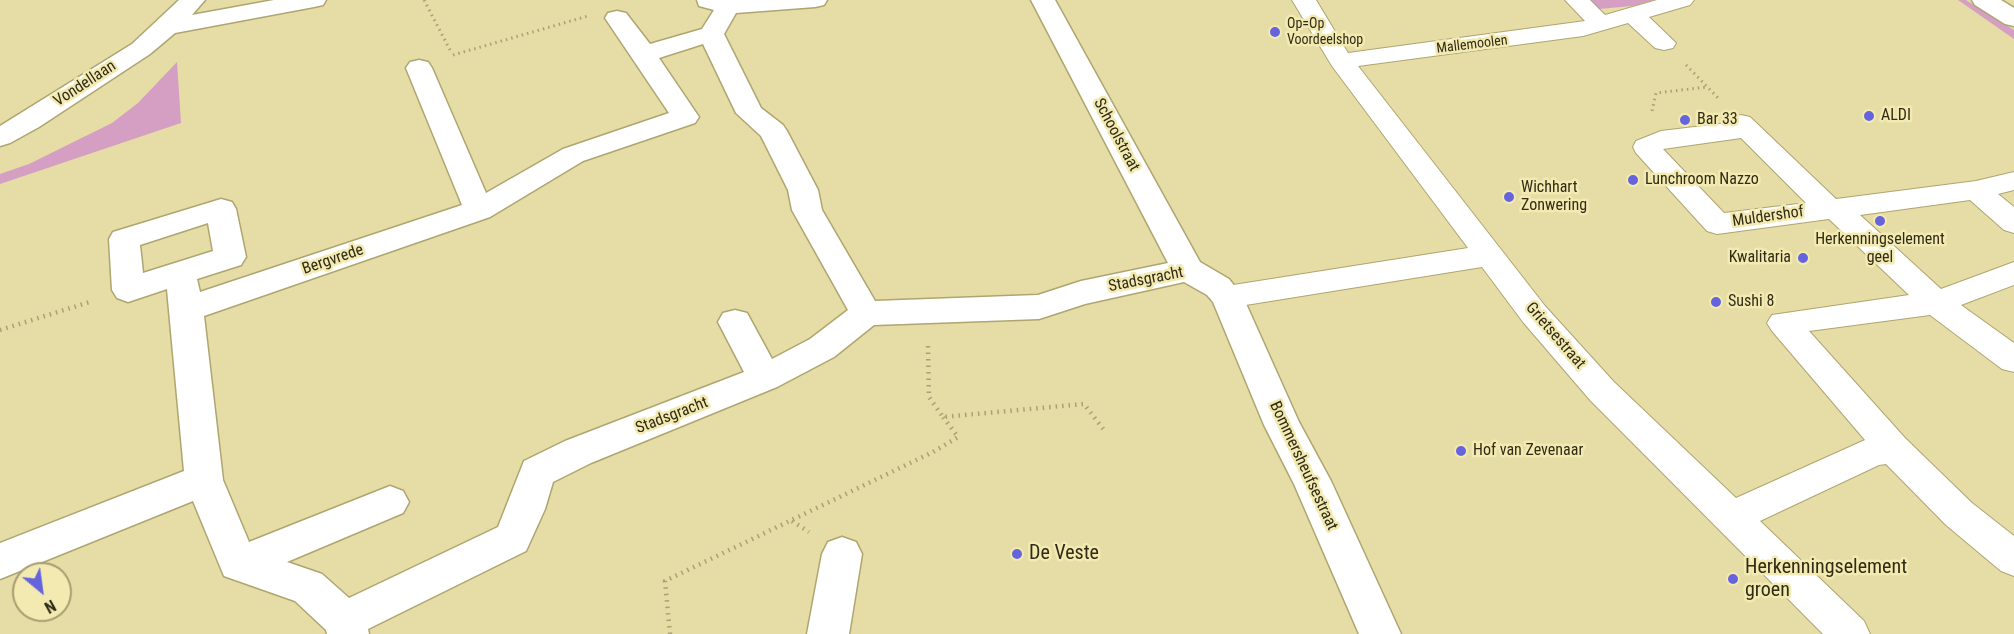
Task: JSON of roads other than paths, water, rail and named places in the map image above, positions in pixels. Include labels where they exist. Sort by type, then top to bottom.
[{"type":"street","name":"Vondellaan","points":[[0,136],[29,121],[141,49],[167,27],[193,0]]},
{"type":"street","points":[[167,27],[315,0]]},
{"type":"street","points":[[815,0],[717,3],[711,34],[750,113],[773,131],[803,190],[807,210],[866,313]]},
{"type":"street","name":"Schoolstraat","points":[[1043,0],[1188,270]]},
{"type":"street","name":"Grietsestraat","points":[[1304,0],[1341,61],[1534,314],[1602,391],[1850,634]]},
{"type":"street","points":[[1577,0],[1602,25]]},
{"type":"street","name":"Mallemoolen","points":[[1341,61],[1511,40],[1602,25],[1634,16],[1662,4],[1682,0]]},
{"type":"street","points":[[1984,0],[2014,19]]},
{"type":"street","points":[[1634,16],[1664,43]]},
{"type":"street","points":[[617,18],[644,54],[711,34]]},
{"type":"street","name":"Bergvrede","points":[[186,309],[478,210],[573,155],[685,117],[644,54]]},
{"type":"street","points":[[419,68],[478,210]]},
{"type":"street","name":"Muldershof","points":[[1831,208],[1717,224],[1646,147],[1657,136],[1744,126],[1936,303],[2014,360]]},
{"type":"street","points":[[1831,208],[1976,190],[2014,181]]},
{"type":"street","points":[[1976,190],[2014,223]]},
{"type":"street","points":[[221,209],[230,257],[180,273],[128,290],[124,239],[221,209]]},
{"type":"street","points":[[1227,297],[1489,255]]},
{"type":"street","name":"Stadsgracht","points":[[347,627],[512,538],[526,509],[537,472],[579,452],[765,378],[822,348],[866,313],[1039,307],[1081,293],[1188,270],[1218,287],[1227,297]]},
{"type":"street","points":[[180,273],[186,309],[204,480],[238,564]]},
{"type":"street","points":[[2014,273],[1936,303],[1783,323],[1893,448],[1959,514],[2014,559]]},
{"type":"street","name":"Bommersheufsestraat","points":[[1227,297],[1282,425],[1312,481],[1380,634]]},
{"type":"street","points":[[735,322],[765,378]]},
{"type":"street","points":[[1730,518],[1873,452],[1893,448]]},
{"type":"street","points":[[0,561],[204,480]]},
{"type":"street","points":[[238,564],[390,502]]},
{"type":"street","points":[[828,634],[842,554]]},
{"type":"street","points":[[238,564],[308,586],[347,627]]},
{"type":"place","name":"Op=Op Voordeelshop","points":[[1275,32]]},
{"type":"place","name":"ALDI","points":[[1869,116]]},
{"type":"place","name":"Bar 33","points":[[1685,120]]},
{"type":"place","name":"Lunchroom Nazzo","points":[[1633,180]]},
{"type":"place","name":"Wichhart Zonwering","points":[[1509,197]]},
{"type":"place","name":"Herkenningselement geel","points":[[1880,221]]},
{"type":"place","name":"Kwalitaria","points":[[1803,258]]},
{"type":"place","name":"Sushi 8","points":[[1716,302]]},
{"type":"place","name":"Hof van Zevenaar","points":[[1461,451]]},
{"type":"place","name":"De Veste","points":[[1017,554]]},
{"type":"place","name":"Herkenningselement groen","points":[[1733,579]]}]
